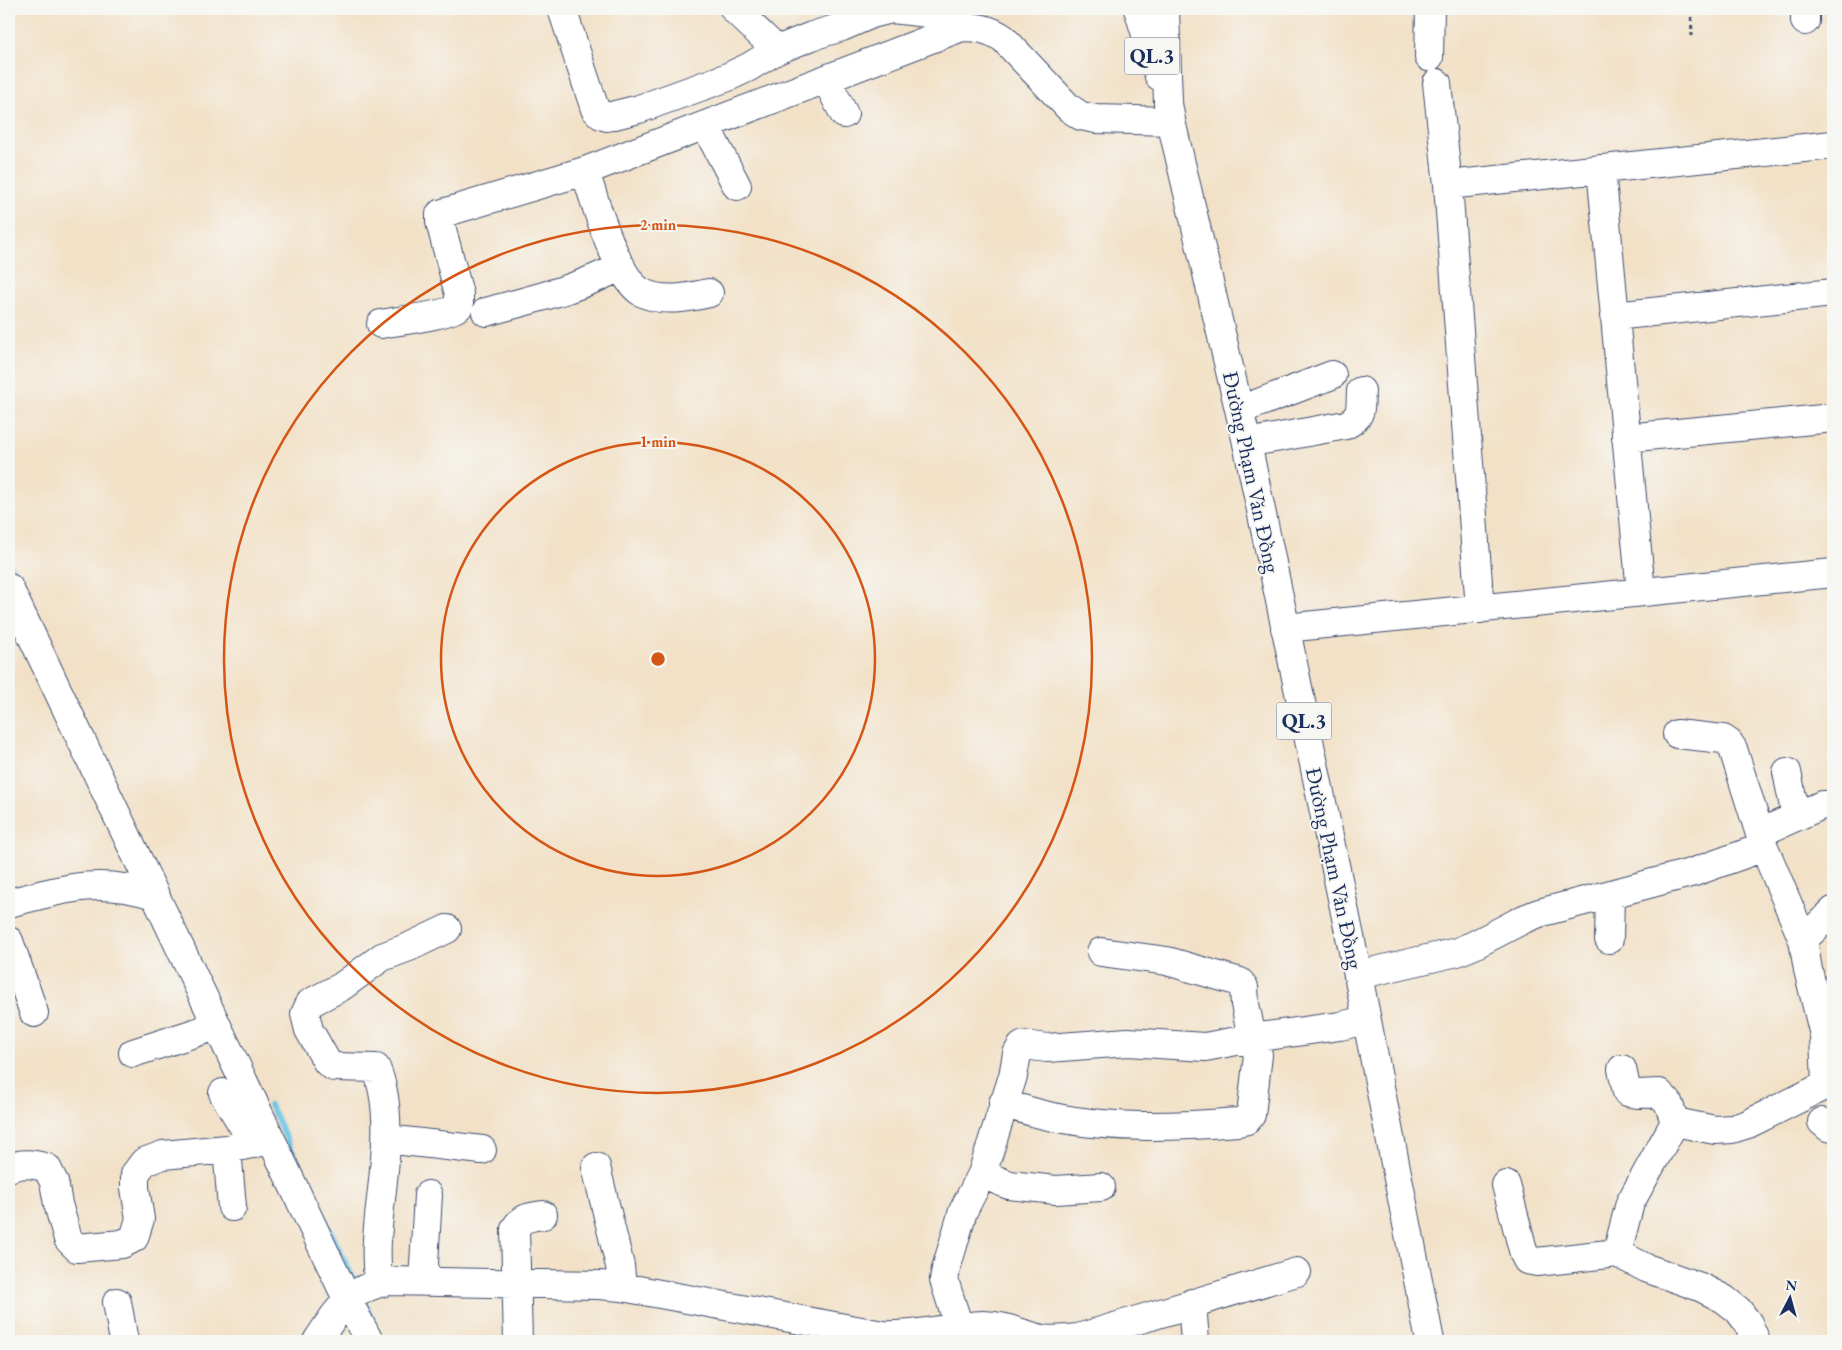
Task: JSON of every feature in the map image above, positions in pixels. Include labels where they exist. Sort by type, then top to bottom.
[{"type":"main road","points":[[562,9],[595,109],[601,116],[607,117],[639,109],[728,77],[750,67],[777,50],[812,36],[842,27],[872,14],[892,10],[955,17],[977,27],[991,30],[1002,38],[1069,108],[1081,116],[1096,120],[1170,112]]},
{"type":"main road","points":[[734,9],[777,50]]},
{"type":"main road","name":"Đường Phạm Văn Đồng","points":[[1138,9],[1170,112],[1240,410],[1358,975],[1430,1341]]},
{"type":"main road","points":[[1165,9],[1171,9]]},
{"type":"main road","name":"Đường Phạm Văn Đồng","points":[[1165,9],[1170,112]]},
{"type":"main road","points":[[1429,57],[1430,9]]},
{"type":"main road","points":[[381,324],[444,312],[456,309],[459,306],[459,294],[440,222],[440,214],[585,171],[826,79],[955,17]]},
{"type":"main road","points":[[826,79],[844,114]]},
{"type":"main road","points":[[1437,83],[1448,184],[1480,609]]},
{"type":"main road","points":[[705,125],[738,186]]},
{"type":"main road","points":[[1448,184],[1833,145]]},
{"type":"main road","points":[[1601,169],[1641,592]]},
{"type":"main road","points":[[585,171],[603,226],[621,266],[637,289],[653,296],[687,299],[709,293]]},
{"type":"main road","points":[[486,312],[557,293],[588,282],[621,266]]},
{"type":"main road","points":[[1614,316],[1833,293]]},
{"type":"main road","points":[[1240,410],[1332,375]]},
{"type":"main road","points":[[1247,443],[1346,425],[1356,420],[1359,415],[1361,391]]},
{"type":"main road","points":[[1626,438],[1833,418]]},
{"type":"main road","points":[[1285,628],[1833,573]]},
{"type":"main road","points":[[9,588],[216,1026],[262,1142]]},
{"type":"main road","points":[[1675,1122],[1715,1130],[1732,1129],[1748,1124],[1830,1087],[1824,1036],[1808,970],[1803,940],[1762,840],[1733,749],[1729,743],[1722,739],[1677,734]]},
{"type":"main road","points":[[1788,772],[1796,816]]},
{"type":"main road","points":[[1358,975],[1457,952],[1474,946],[1539,913],[1715,866],[1762,840],[1796,816],[1822,805],[1833,805]]},
{"type":"main road","points":[[9,903],[71,887],[84,886],[126,887],[154,895]]},
{"type":"main road","points":[[1609,938],[1610,895]]},
{"type":"main road","points":[[1803,940],[1833,911]]},
{"type":"main road","points":[[369,1341],[362,1291],[377,1240],[386,1139],[381,1080],[376,1068],[334,1067],[327,1062],[309,1030],[305,1014],[310,1004],[340,987],[382,957],[447,929]]},
{"type":"main road","points":[[9,942],[34,1012]]},
{"type":"main road","points":[[1004,1103],[1040,1114],[1082,1121],[1162,1126],[1246,1120],[1251,1115],[1258,1055],[1252,1038],[1244,987],[1240,982],[1167,961],[1101,952]]},
{"type":"main road","points":[[955,1334],[944,1280],[946,1269],[963,1210],[982,1174],[1013,1076],[1016,1054],[1021,1047],[1024,1045],[1047,1048],[1128,1042],[1205,1046],[1340,1026],[1366,1020]]},
{"type":"main road","points":[[133,1052],[216,1026]]},
{"type":"main road","points":[[1617,1253],[1630,1203],[1675,1122],[1668,1102],[1659,1093],[1638,1094],[1627,1092],[1622,1069]]},
{"type":"main road","points":[[223,1093],[262,1142],[362,1291]]},
{"type":"main road","points":[[386,1139],[482,1150]]},
{"type":"main road","points":[[11,1159],[47,1168],[54,1182],[68,1239],[77,1248],[93,1247],[122,1244],[134,1238],[140,1219],[135,1188],[135,1174],[144,1162],[163,1155],[227,1149],[262,1142]]},
{"type":"main road","points":[[227,1149],[232,1207]]},
{"type":"main road","points":[[596,1167],[620,1266],[622,1287]]},
{"type":"main road","points":[[982,1174],[1009,1185],[1056,1190],[1101,1187]]},
{"type":"main road","points":[[1506,1185],[1524,1254],[1528,1260],[1536,1262],[1617,1253],[1646,1268],[1700,1287],[1724,1299],[1738,1310],[1748,1323],[1756,1341]]},
{"type":"main road","points":[[423,1282],[428,1195]]},
{"type":"main road","points":[[518,1341],[515,1229],[518,1222],[524,1219],[543,1215]]},
{"type":"main road","points":[[317,1341],[362,1291],[389,1281],[622,1287],[884,1335],[955,1334],[996,1326],[1043,1338],[1061,1340],[1078,1338],[1297,1272]]},
{"type":"main road","points":[[117,1302],[124,1341]]},
{"type":"main road","points":[[1192,1304],[1195,1341]]},
{"type":"path","points":[[1691,9],[1692,36]]},
{"type":"waterway","points":[[9,563],[18,581]]},
{"type":"waterway","points":[[270,1105],[356,1284]]},
{"type":"waterway","points":[[363,1299],[373,1320]]}]
